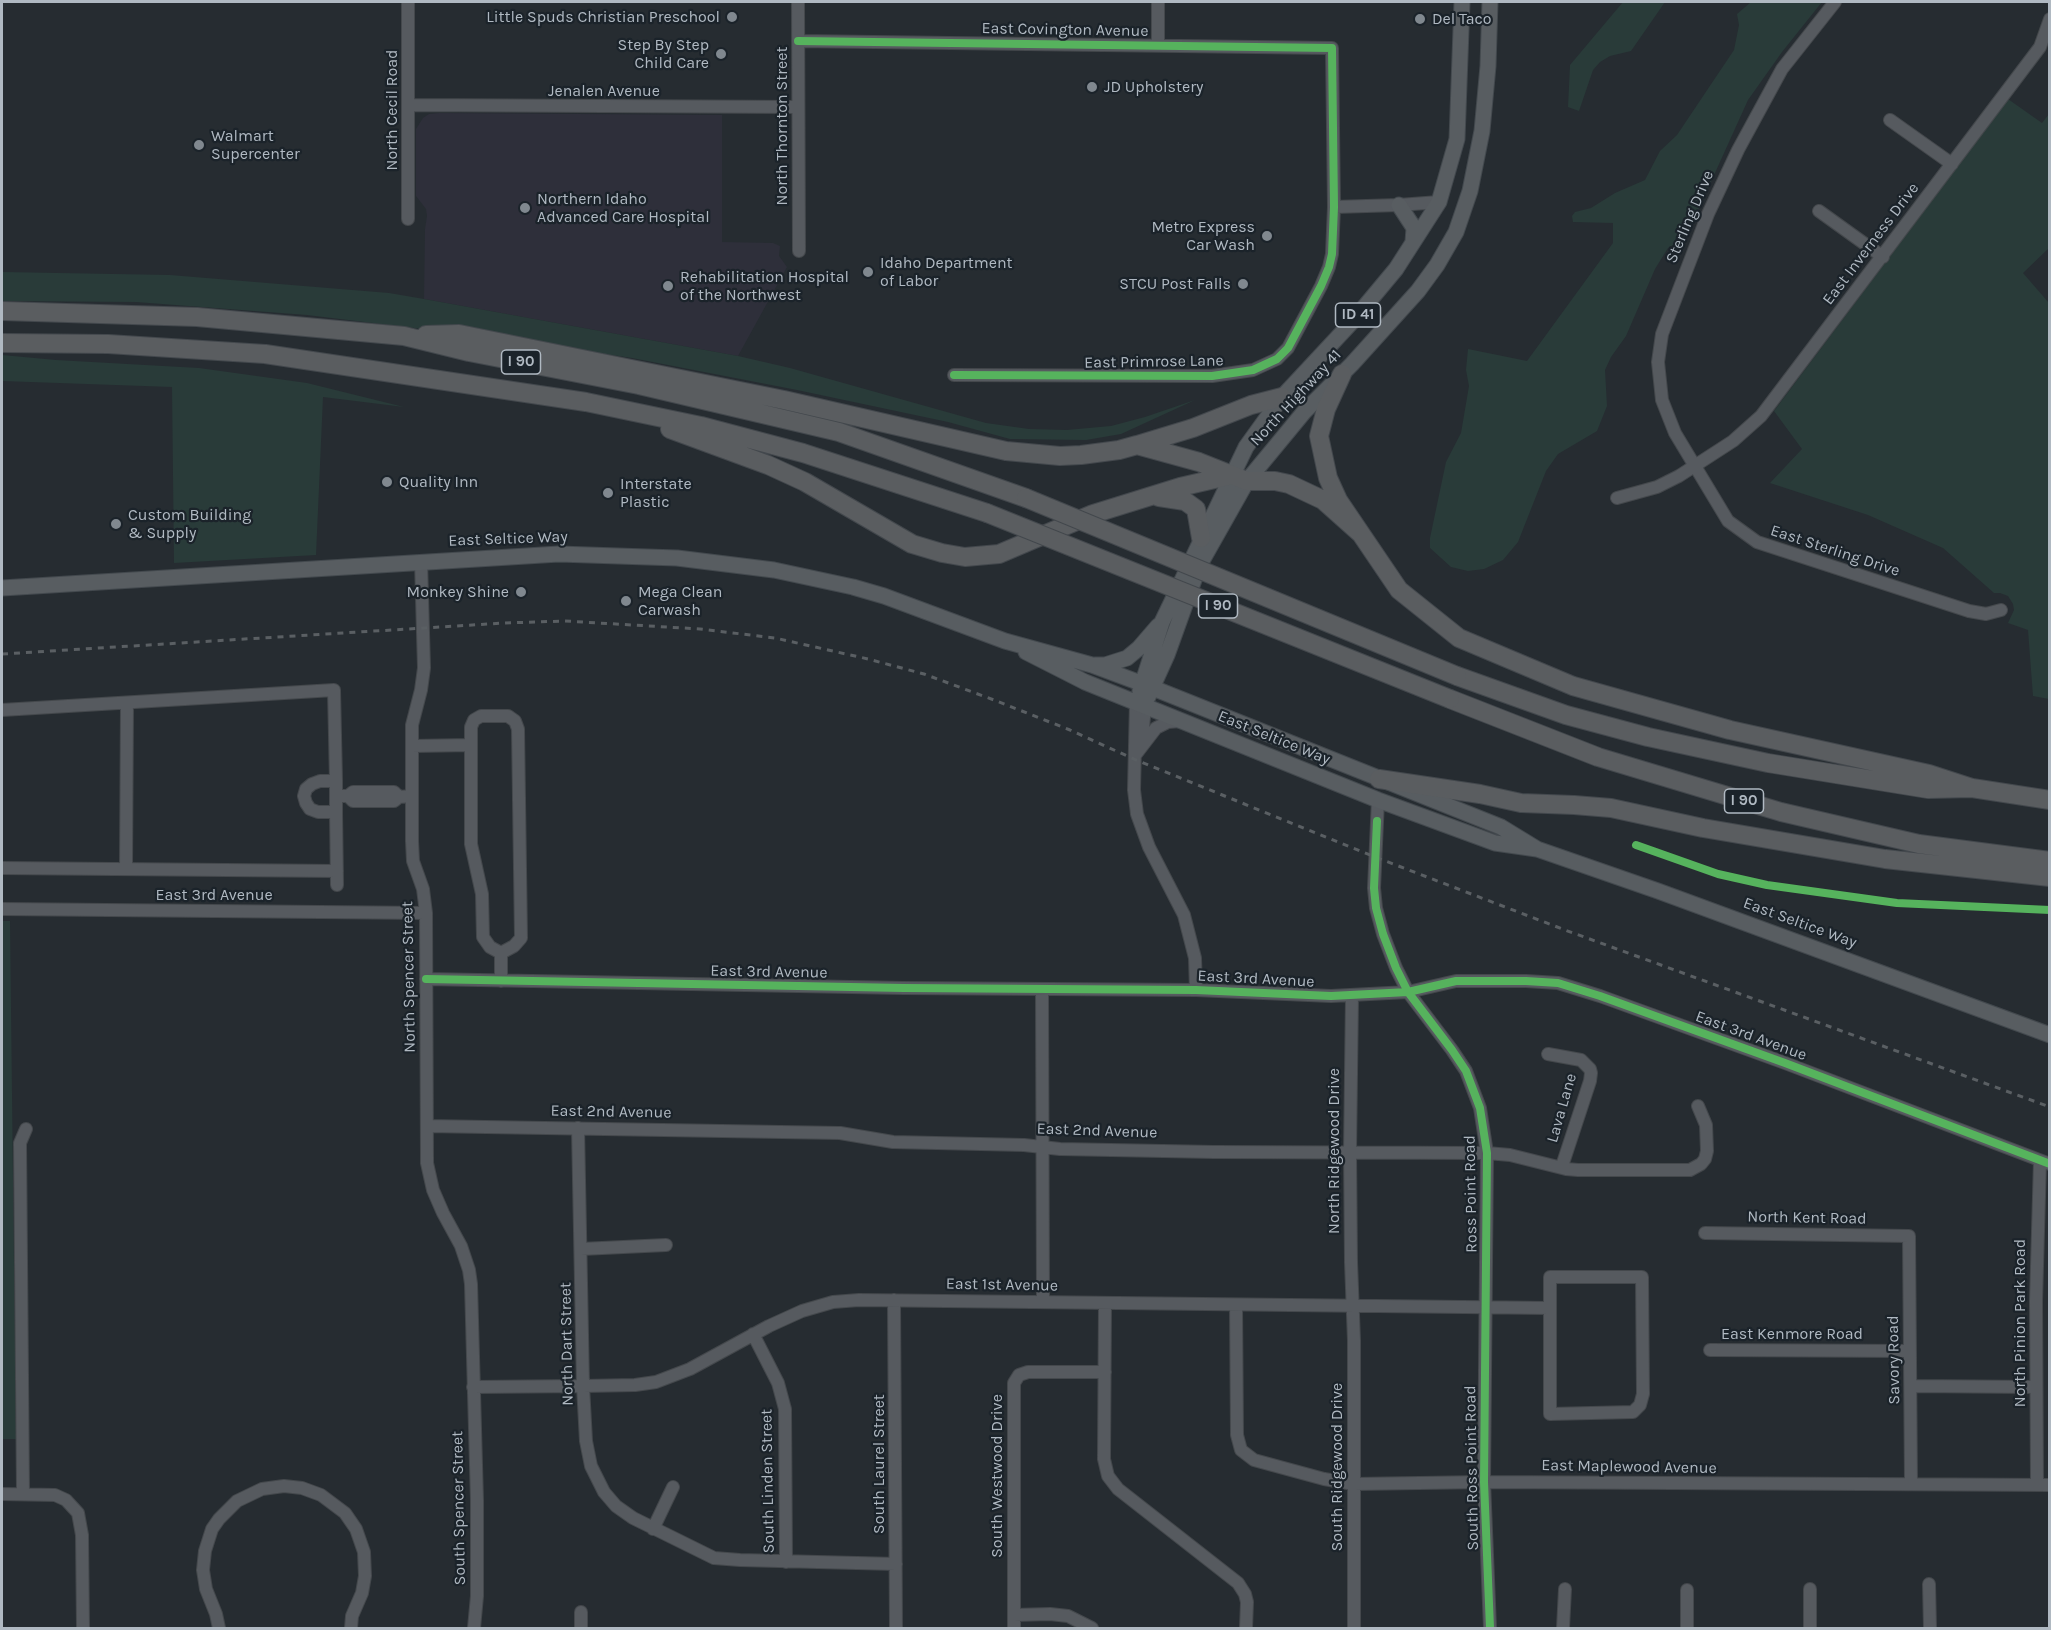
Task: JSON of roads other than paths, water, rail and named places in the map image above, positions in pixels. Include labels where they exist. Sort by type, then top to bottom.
[{"type":"highway","name":"I 90","points":[[2,311],[197,316],[404,336],[469,352],[639,385],[839,432],[1026,498],[1457,676],[1566,715],[1648,737],[1747,759],[1928,789],[1972,788],[2049,800]]},
{"type":"highway","points":[[404,336],[459,334],[784,400],[1006,451],[1060,456],[1119,450],[1193,428],[1251,405],[1282,397]]},
{"type":"highway","name":"I 90","points":[[2,343],[108,344],[265,354],[586,402],[701,426],[803,453],[987,513],[1598,757],[1781,812],[1919,844],[2049,861]]},
{"type":"highway","points":[[1342,374],[1326,409],[1319,436],[1328,478],[1338,500],[1399,590],[1459,639],[1573,686],[1730,730],[1929,774],[1972,788]]},
{"type":"highway","points":[[586,402],[688,435],[768,465],[847,505],[912,544],[942,553],[965,556],[999,554],[1093,514],[1180,487],[1239,478],[1289,484],[1323,500],[1360,533]]},
{"type":"highway","points":[[1137,445],[1199,462],[1239,478]]},
{"type":"highway","points":[[1151,496],[1185,501],[1196,509],[1201,537]]},
{"type":"highway","points":[[1379,779],[1480,794],[1521,803],[1611,808],[1703,828],[1885,859],[2049,877]]},
{"type":"main road","name":"North Highway 41","points":[[1147,686],[1167,655],[1199,566],[1239,478],[1246,447],[1282,397],[1351,323],[1396,269],[1439,202],[1457,139],[1462,2]]},
{"type":"main road","name":"North Highway 41","points":[[1147,686],[1162,622],[1201,537],[1239,478],[1342,374],[1418,291],[1448,249],[1466,207],[1482,131],[1488,66],[1490,2]]},
{"type":"main road","points":[[1457,139],[1469,150],[1469,168],[1460,198],[1462,205],[1466,207]]},
{"type":"main road","points":[[1400,205],[1414,228],[1413,242]]},
{"type":"main road","name":"East Seltice Way","points":[[2,588],[559,554],[677,558],[745,566],[863,590],[1005,641],[1092,665],[1501,828],[1537,849]]},
{"type":"main road","points":[[1092,665],[1106,665],[1127,658],[1162,622]]},
{"type":"main road","name":"East Seltice Way","points":[[1005,641],[1085,682],[1378,800],[1495,843],[1537,849],[1704,907],[2049,1035]]},
{"type":"main road","points":[[1167,655],[1167,673],[1172,688],[1190,703]]},
{"type":"main road","points":[[1140,704],[1147,686]]},
{"type":"main road","points":[[1234,742],[1291,754],[1362,782],[1379,779]]},
{"type":"main road","name":"Ross Point Road","points":[[1378,800],[1379,779]]},
{"type":"street","name":"North Cecil Road","points":[[408,2],[408,219]]},
{"type":"street","name":"North Thornton Street","points":[[798,2],[799,251]]},
{"type":"street","points":[[1158,2],[1158,45]]},
{"type":"street","name":"Sterling Drive","points":[[1694,466],[1675,433],[1662,400],[1658,362],[1662,334],[1699,237],[1743,142],[1789,58],[1835,2]]},
{"type":"street","name":"East Inverness Drive","points":[[1617,498],[1657,486],[1694,466],[1733,441],[1761,416],[2040,47],[2049,19]]},
{"type":"street","name":"East Covington Avenue","points":[[798,41],[1332,48]]},
{"type":"street","name":"East Primrose Lane","points":[[954,375],[1212,376],[1240,373],[1270,364],[1288,348],[1326,276],[1332,254],[1334,207],[1332,48]]},
{"type":"street","name":"Jenalen Avenue","points":[[409,105],[798,107]]},
{"type":"street","points":[[1890,120],[1952,164]]},
{"type":"street","points":[[1334,207],[1439,202]]},
{"type":"street","points":[[1819,211],[1883,257]]},
{"type":"street","name":"East Sterling Drive","points":[[1694,466],[1728,521],[1757,542],[1970,610],[1986,614],[2001,610]]},
{"type":"street","name":"North Spencer Street","points":[[421,561],[424,668],[421,690],[412,720],[405,796],[413,861],[423,889],[426,913],[427,1163],[433,1190],[461,1246],[469,1270],[472,1298],[473,1387]]},
{"type":"street","points":[[2,711],[334,690],[336,781],[342,796],[336,812],[337,885]]},
{"type":"street","points":[[126,869],[127,703]]},
{"type":"street","points":[[1140,704],[1134,727],[1136,754],[1134,790],[1137,814],[1149,847],[1184,915],[1195,958],[1196,990]]},
{"type":"street","points":[[508,716],[517,725],[521,938],[514,946],[501,953],[490,947],[483,937],[482,894],[471,844],[471,727],[477,717],[508,716]]},
{"type":"street","points":[[1136,754],[1156,728],[1168,722],[1184,722]]},
{"type":"street","points":[[411,746],[471,745]]},
{"type":"street","points":[[336,781],[320,781],[312,784],[303,796],[310,809],[318,812],[336,812]]},
{"type":"street","points":[[342,796],[353,792],[394,792],[405,796]]},
{"type":"street","name":"Ross Point Road","points":[[1378,800],[1374,888],[1376,908],[1383,934],[1408,992],[1466,1071],[1480,1108],[1487,1154],[1485,1308]]},
{"type":"street","points":[[2,868],[337,871]]},
{"type":"street","name":"East 3rd Avenue","points":[[2,909],[426,913]]},
{"type":"street","points":[[501,953],[501,981]]},
{"type":"street","name":"East 3rd Avenue","points":[[426,979],[1196,990],[1276,995],[1352,996],[1408,992],[1456,981],[1526,981],[1558,984],[1600,996],[1785,1063],[2045,1162]]},
{"type":"street","points":[[1042,989],[1043,1302]]},
{"type":"street","name":"North Ridgewood Drive","points":[[1352,996],[1350,1152],[1353,1305]]},
{"type":"street","name":"Lava Lane","points":[[1548,1054],[1581,1060],[1591,1073],[1562,1166]]},
{"type":"street","name":"East 2nd Avenue","points":[[427,1126],[840,1133],[893,1142],[1024,1144],[1043,1147],[1214,1152],[1487,1154],[1510,1155],[1578,1170],[1695,1168],[1705,1159],[1707,1151],[1707,1125],[1698,1106]]},
{"type":"street","name":"North Dart Street","points":[[578,1128],[583,1386],[587,1450],[594,1476],[604,1492],[616,1506],[653,1528],[714,1558],[896,1564]]},
{"type":"street","points":[[23,1493],[20,1143],[26,1129]]},
{"type":"street","name":"North Pinion Park Road","points":[[2043,1485],[2035,1387],[2036,1269],[2045,1162]]},
{"type":"street","name":"North Kent Road","points":[[1705,1233],[1909,1236]]},
{"type":"street","name":"Savory Road","points":[[1909,1236],[1911,1483]]},
{"type":"street","points":[[581,1249],[666,1245]]},
{"type":"street","points":[[1550,1277],[1642,1277],[1642,1394],[1638,1409],[1624,1414],[1550,1414],[1549,1308],[1550,1277]]},
{"type":"street","name":"East 1st Avenue","points":[[473,1387],[635,1385],[656,1382],[690,1369],[785,1318],[823,1305],[859,1300],[1549,1308]]},
{"type":"street","name":"South Laurel Street","points":[[894,1300],[896,1629]]},
{"type":"street","points":[[1105,1303],[1104,1459],[1108,1476],[1124,1494],[1238,1583],[1247,1602],[1246,1629]]},
{"type":"street","name":"East Maplewood Avenue","points":[[1236,1305],[1237,1424],[1241,1450],[1248,1457],[1324,1479],[1354,1484],[1484,1482],[2043,1485]]},
{"type":"street","name":"South Ridgewood Drive","points":[[1353,1305],[1354,1629]]},
{"type":"street","name":"South Ross Point Road","points":[[1485,1308],[1484,1482],[1490,1629]]},
{"type":"street","name":"South Linden Street","points":[[753,1334],[778,1383],[785,1409],[786,1562]]},
{"type":"street","name":"East Kenmore Road","points":[[1710,1350],[1910,1351]]},
{"type":"street","name":"South Westwood Drive","points":[[1014,1629],[1014,1383],[1019,1375],[1028,1372],[1105,1372]]},
{"type":"street","points":[[1912,1386],[2035,1387]]},
{"type":"street","name":"South Spencer Street","points":[[473,1387],[477,1573],[474,1629]]},
{"type":"street","points":[[219,1629],[206,1589],[203,1570],[205,1551],[213,1529],[229,1508],[243,1497],[262,1489],[284,1486],[302,1488],[321,1495],[345,1513],[356,1529],[364,1552],[365,1576],[362,1593],[352,1616],[351,1629]]},
{"type":"street","points":[[653,1528],[673,1487]]},
{"type":"street","points":[[2,1494],[50,1493],[69,1502],[78,1513],[81,1523],[83,1629]]},
{"type":"street","points":[[1929,1584],[1930,1629]]},
{"type":"street","points":[[1563,1629],[1566,1589]]},
{"type":"street","points":[[1810,1589],[1810,1629]]},
{"type":"street","points":[[1687,1590],[1687,1629]]},
{"type":"street","points":[[581,1612],[581,1629]]},
{"type":"street","points":[[1014,1615],[1068,1616],[1092,1629]]},
{"type":"railway","points":[[2,654],[565,621],[700,629],[775,638],[924,674],[1070,730],[1136,760],[1375,857],[1565,930],[2050,1107]]},
{"type":"place","name":"Little Spuds Christian Preschool","points":[[732,17]]},
{"type":"place","name":"Del Taco","points":[[1420,19]]},
{"type":"place","name":"Step By Step Child Care","points":[[721,54]]},
{"type":"place","name":"JD Upholstery","points":[[1092,87]]},
{"type":"place","name":"Walmart Supercenter","points":[[199,145]]},
{"type":"place","name":"Northern Idaho Advanced Care Hospital","points":[[525,208]]},
{"type":"place","name":"Metro Express Car Wash","points":[[1267,236]]},
{"type":"place","name":"Idaho Department of Labor","points":[[868,272]]},
{"type":"place","name":"STCU Post Falls","points":[[1243,284]]},
{"type":"place","name":"Rehabilitation Hospital of the Northwest","points":[[668,286]]},
{"type":"place","name":"Quality Inn","points":[[387,482]]},
{"type":"place","name":"Interstate Plastic","points":[[608,493]]},
{"type":"place","name":"Custom Building & Supply","points":[[116,524]]},
{"type":"place","name":"Monkey Shine","points":[[521,592]]},
{"type":"place","name":"Mega Clean Carwash","points":[[626,601]]}]
